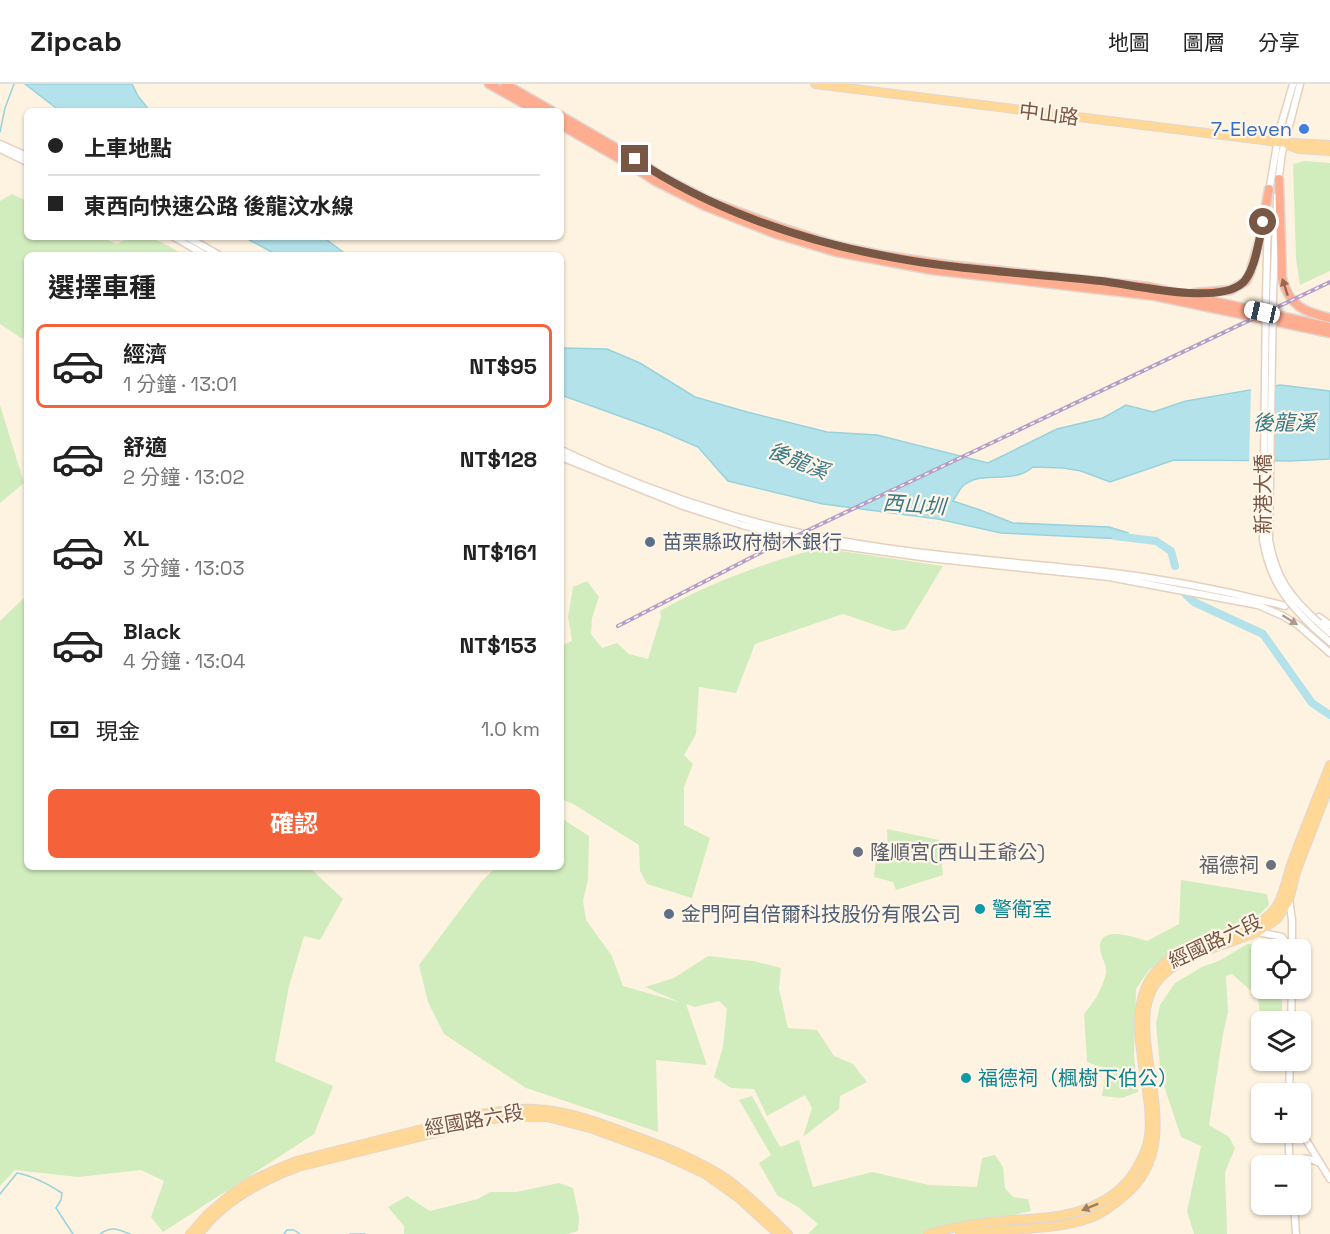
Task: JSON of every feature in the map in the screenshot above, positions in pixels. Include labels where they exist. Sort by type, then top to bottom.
[{"type":"highway","points":[[489,84],[532,108]]},
{"type":"highway","points":[[505,84],[547,108]]},
{"type":"highway","points":[[564,118],[664,178],[709,201],[834,245],[948,265],[1100,281],[1181,293],[1330,327]]},
{"type":"highway","points":[[564,127],[629,164],[655,182],[705,206],[776,234],[836,252],[932,270],[1155,296],[1330,333]]},
{"type":"highway","points":[[1279,179],[1282,278],[1285,291],[1289,298],[1302,309],[1330,318]]},
{"type":"highway","points":[[1181,293],[1231,290],[1246,281],[1260,239],[1269,189]]},
{"type":"main road","name":"中山路","points":[[815,84],[1281,143]]},
{"type":"main road","points":[[1281,143],[1299,142],[1330,146]]},
{"type":"main road","points":[[1281,143],[1299,149],[1330,151]]},
{"type":"main road","name":"經國路六段","points":[[927,1234],[956,1226],[985,1226],[1067,1216],[1105,1201],[1131,1179],[1149,1138],[1149,1105],[1139,1025],[1140,1003],[1144,993],[1158,969],[1267,917],[1278,903],[1330,765]]},
{"type":"main road","points":[[1289,900],[1296,872],[1330,784]]},
{"type":"main road","name":"經國路六段","points":[[1180,958],[1257,932],[1277,919],[1289,900]]},
{"type":"main road","name":"經國路六段","points":[[190,1234],[230,1195],[249,1182],[296,1161],[481,1114],[535,1109],[566,1113],[598,1122],[688,1156],[753,1200],[788,1234]]},
{"type":"main road","name":"經國路六段","points":[[199,1234],[222,1209],[246,1192],[290,1170],[422,1135],[508,1117],[547,1117],[585,1126],[664,1155],[721,1180],[778,1234]]},
{"type":"main road","name":"經國路六段","points":[[960,1234],[985,1226]]},
{"type":"street","points":[[1281,143],[1293,84]]},
{"type":"street","points":[[1281,143],[1300,84]]},
{"type":"street","name":"新港大橋","points":[[1269,297],[1281,143]]},
{"type":"street","name":"新港大橋","points":[[1281,143],[1269,189],[1269,540],[1272,558],[1286,588],[1317,623],[1330,633]]},
{"type":"street","points":[[0,144],[24,155]]},
{"type":"street","points":[[0,149],[24,161]]},
{"type":"street","points":[[179,240],[200,252]]},
{"type":"street","points":[[192,240],[214,252]]},
{"type":"street","points":[[564,451],[637,484],[744,520],[806,534],[931,553],[1109,572],[1285,606]]},
{"type":"street","points":[[564,458],[683,506],[742,525],[806,541],[930,558],[1109,577],[1257,605],[1290,621],[1330,653]]},
{"type":"street","points":[[1317,623],[1330,625]]},
{"type":"street","name":"新港大橋","points":[[1317,623],[1330,642]]},
{"type":"street","points":[[1286,878],[1292,920],[1292,939]]},
{"type":"street","points":[[1257,932],[1284,939]]},
{"type":"street","points":[[1308,1143],[1330,1179]]},
{"type":"street","points":[[1311,1159],[1319,1162]]},
{"type":"street","points":[[1295,1215],[1296,1234]]},
{"type":"green space","points":[[1304,161],[1330,163],[1330,271],[1300,285],[1296,259],[1293,164]]},
{"type":"green space","points":[[12,194],[24,200],[24,240],[108,240],[117,244],[124,240],[156,240],[179,252],[24,252],[24,338],[21,338],[0,324],[0,201]]},
{"type":"green space","points":[[0,405],[24,483],[0,503]]},
{"type":"green space","points":[[820,548],[943,566],[905,629],[893,631],[843,614],[755,644],[736,693],[699,687],[696,734],[684,755],[693,764],[684,787],[684,825],[710,838],[692,898],[647,884],[640,871],[639,845],[564,800],[564,645],[572,641],[568,617],[573,587],[587,581],[599,597],[592,618],[591,634],[602,648],[617,643],[629,654],[648,659],[661,617],[660,611],[698,591],[779,560]]},
{"type":"green space","points":[[24,598],[24,870],[312,870],[343,899],[320,940],[304,936],[289,986],[275,1061],[333,1086],[314,1134],[163,1232],[151,1217],[164,1181],[141,1170],[78,1177],[15,1170],[0,1186],[0,621]]},
{"type":"green space","points":[[564,820],[589,836],[588,879],[583,901],[586,920],[612,956],[623,986],[679,1002],[645,987],[674,978],[708,956],[753,961],[781,968],[779,989],[788,1028],[817,1030],[834,1056],[853,1064],[867,1082],[840,1096],[839,1109],[803,1137],[812,1108],[805,1095],[767,1116],[754,1089],[731,1088],[714,1077],[723,1047],[727,1009],[719,1001],[695,1007],[686,1004],[707,1065],[656,1060],[658,1132],[526,1088],[444,1034],[428,1002],[419,965],[482,881],[493,870],[564,870]]},
{"type":"green space","points":[[887,829],[939,840],[943,875],[896,890],[893,882],[874,877],[876,856],[888,859]]},
{"type":"green space","points":[[1181,880],[1267,894],[1269,905],[1255,919],[1169,954],[1149,970],[1136,989],[1134,1057],[1138,1092],[1122,1098],[1102,1096],[1106,1069],[1087,1062],[1084,1014],[1098,995],[1105,978],[1106,969],[1100,949],[1101,941],[1111,934],[1118,934],[1147,941],[1179,924]]},
{"type":"green space","points":[[1247,944],[1251,944],[1251,991],[1232,974],[1226,976],[1228,1012],[1209,1125],[1229,1137],[1235,1148],[1225,1172],[1227,1234],[1194,1234],[1187,1211],[1201,1146],[1181,1137],[1161,1077],[1156,1024],[1160,1005],[1175,983],[1202,967],[1221,960]]},
{"type":"green space","points":[[1258,999],[1282,999],[1282,1011],[1259,1011]]},
{"type":"green space","points":[[752,1096],[780,1147],[799,1140],[813,1187],[872,1172],[929,1185],[977,1187],[982,1158],[995,1155],[1003,1167],[1005,1188],[1013,1197],[1028,1199],[1031,1211],[928,1234],[808,1234],[818,1224],[798,1207],[777,1195],[759,1163],[771,1155],[739,1100]]},
{"type":"green space","points":[[559,1183],[573,1188],[579,1217],[578,1231],[567,1234],[404,1234],[404,1226],[388,1207],[407,1196],[430,1211],[478,1199],[490,1192],[516,1192]]},
{"type":"water","points":[[25,84],[132,84],[148,108],[56,108]]},
{"type":"water","points":[[250,240],[327,240],[343,252],[272,252]]},
{"type":"water","name":"後龍溪","points":[[564,348],[607,349],[640,363],[695,397],[747,412],[827,432],[877,435],[988,463],[1057,429],[1103,418],[1126,405],[1153,412],[1186,401],[1280,385],[1330,391],[1330,459],[1174,460],[1110,482],[1081,471],[1033,467],[1016,475],[971,481],[964,485],[953,501],[1013,523],[1109,527],[1128,533],[1123,539],[1001,533],[938,519],[823,504],[728,481],[698,447],[661,431],[564,396]]},
{"type":"pier","points":[[1268,384],[1266,464],[1249,464],[1251,386]]},
{"type":"waterway","points":[[0,132],[5,108],[14,84]]},
{"type":"waterway","name":"西山圳","points":[[1115,536],[1156,541],[1171,551],[1175,566]]},
{"type":"waterway","name":"西山圳","points":[[1186,595],[1194,602],[1263,634],[1312,703],[1330,715]]},
{"type":"waterway","points":[[0,1194],[17,1173],[46,1184],[62,1193],[56,1208],[73,1234]]},
{"type":"waterway","points":[[100,1234],[115,1229],[130,1234]]},
{"type":"waterway","points":[[284,1234],[287,1230],[294,1230],[300,1234]]},
{"type":"waterway","points":[[350,1234],[365,1234]]},
{"type":"railway","points":[[618,626],[758,554],[1330,282]]},
{"type":"place","name":"7-Eleven","points":[[1304,129]]},
{"type":"place","name":"苗栗縣政府樹木銀行","points":[[650,542]]},
{"type":"place","name":"隆順宮(西山王爺公)","points":[[858,852]]},
{"type":"place","name":"福德祠","points":[[1271,865]]},
{"type":"place","name":"警衛室","points":[[980,909]]},
{"type":"place","name":"金門阿自倍爾科技股份有限公司","points":[[669,914]]},
{"type":"place","name":"福德祠（楓樹下伯公）","points":[[966,1078]]},
{"type":"route","points":[[635,159],[664,178],[709,201],[834,245],[948,265],[1100,281],[1181,293],[1222,292],[1231,290],[1246,281],[1260,239],[1263,222]]}]
